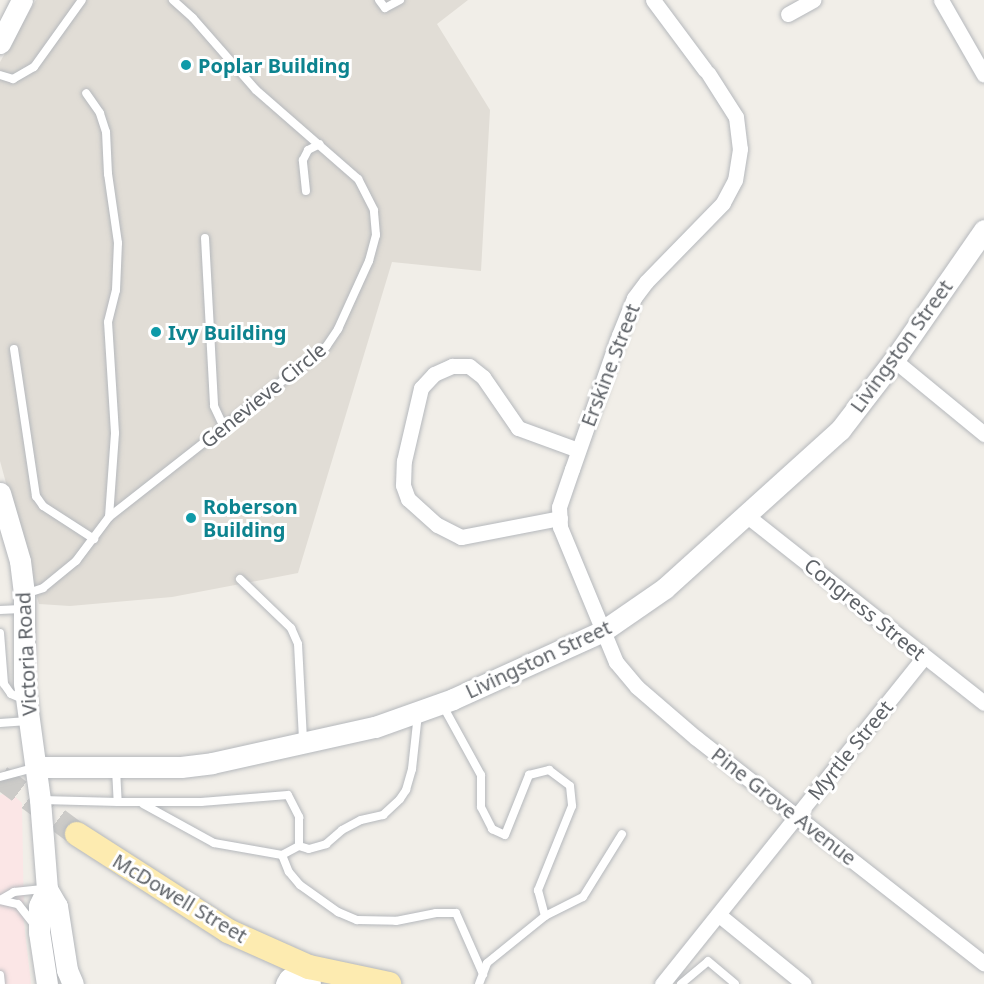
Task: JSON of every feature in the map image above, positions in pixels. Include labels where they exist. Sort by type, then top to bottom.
[{"type":"main road","name":"McDowell Street","points":[[77,834],[228,931],[309,976],[389,984]]},
{"type":"street","points":[[0,43],[22,0]]},
{"type":"street","name":"Erskine Street","points":[[603,631],[570,555],[559,507],[634,298],[646,282],[723,203],[735,180],[740,149],[736,117],[722,93],[653,0]]},
{"type":"street","points":[[788,14],[813,0]]},
{"type":"street","points":[[941,0],[984,75]]},
{"type":"street","name":"Livingston Street","points":[[36,767],[181,767],[213,764],[375,727],[441,703],[603,631],[665,588],[840,430],[894,360],[983,232]]},
{"type":"street","points":[[894,360],[984,435]]},
{"type":"street","points":[[560,518],[461,537],[437,525],[408,499],[403,485],[404,461],[421,388],[434,374],[452,366],[469,366],[483,377],[518,428],[578,450]]},
{"type":"street","name":"Victoria Road","points":[[0,493],[20,561],[28,711],[40,800],[47,889],[57,906],[68,970],[73,984]]},
{"type":"street","name":"Congress Street","points":[[746,515],[984,703]]},
{"type":"street","name":"Pine Grove Avenue","points":[[603,631],[616,662],[637,687],[695,736],[984,964]]},
{"type":"street","name":"Myrtle Street","points":[[662,984],[924,657]]},
{"type":"street","name":"Victoria Road","points":[[47,889],[39,906],[39,932],[47,984]]},
{"type":"street","points":[[719,915],[804,984]]},
{"type":"street","points":[[286,984],[289,979],[309,976]]},
{"type":"lane","points":[[0,75],[13,79],[34,67],[82,0]]},
{"type":"lane","name":"Genevieve Circle","points":[[109,517],[326,347],[338,329],[369,261],[376,223],[370,199],[358,179],[256,90],[200,25],[174,0]]},
{"type":"lane","points":[[379,0],[386,8],[400,0]]},
{"type":"lane","points":[[0,610],[23,602],[76,561],[109,517],[115,433],[108,322],[116,290],[118,243],[108,174],[106,132],[100,113],[86,93]]},
{"type":"lane","points":[[306,191],[303,160],[308,150],[320,144]]},
{"type":"lane","points":[[205,238],[214,406],[224,427]]},
{"type":"lane","points":[[14,349],[36,496],[43,506],[94,539]]},
{"type":"lane","points":[[240,579],[291,628],[298,644],[303,744]]},
{"type":"lane","points":[[0,633],[4,684],[28,711],[0,723]]},
{"type":"lane","points":[[441,703],[481,774],[481,807],[492,829],[505,835],[529,775],[549,770],[570,786],[572,806],[537,890],[545,916]]},
{"type":"lane","points":[[142,804],[214,843],[282,855],[299,846],[309,849],[326,844],[342,830],[361,820],[382,815],[400,799],[406,790],[412,769],[418,712]]},
{"type":"lane","points":[[116,766],[118,802]]},
{"type":"lane","points":[[0,777],[36,767]]},
{"type":"lane","points":[[40,800],[142,804],[288,795],[300,818],[299,846]]},
{"type":"lane","points":[[479,984],[488,963],[545,916],[583,897],[622,834]]},
{"type":"lane","points":[[282,855],[289,873],[300,885],[338,912],[357,920],[396,921],[436,913],[456,913],[483,974]]},
{"type":"lane","points":[[0,900],[14,892],[47,889]]},
{"type":"lane","points":[[0,900],[18,903],[39,932]]},
{"type":"lane","points":[[683,984],[708,961],[735,984]]},
{"type":"lane","points":[[0,975],[1,984]]},
{"type":"shaded area","points":[[36,0],[468,0],[437,24],[490,110],[481,271],[392,262],[298,573],[172,597],[70,606],[39,604],[0,461],[0,62]]},
{"type":"shaded area","points":[[10,792],[22,803],[24,922],[31,984],[0,984],[0,795]]},
{"type":"tunnel","points":[[0,777],[77,834]]},
{"type":"place","name":"Poplar Building","points":[[186,65]]},
{"type":"place","name":"Ivy Building","points":[[156,332]]},
{"type":"place","name":"Roberson Building","points":[[191,518]]}]
